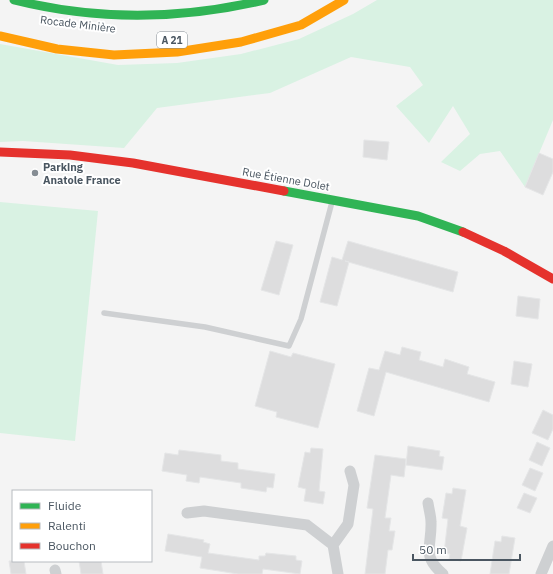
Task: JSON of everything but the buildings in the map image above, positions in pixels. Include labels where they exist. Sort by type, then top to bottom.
[{"type":"main road","name":"Rocade Minière","points":[[14,0],[64,10],[133,16],[221,9],[264,0]]},
{"type":"main road","points":[[301,15],[340,0]]},
{"type":"main road","points":[[0,36],[57,48],[114,55],[177,52],[241,42],[301,25],[344,0]]},
{"type":"main road","name":"Rue Étienne Dolet","points":[[0,152],[32,153],[121,161],[418,216],[461,230],[492,245],[553,279]]},
{"type":"street","points":[[338,574],[334,545],[348,524],[354,485],[350,471]]},
{"type":"street","points":[[428,504],[431,523],[428,556],[435,567],[443,574]]},
{"type":"street","points":[[187,512],[204,511],[307,525],[334,545]]},
{"type":"street","points":[[541,574],[553,546]]},
{"type":"lane","points":[[104,313],[205,327],[289,346],[301,318],[332,200]]},
{"type":"green space","points":[[377,0],[553,0],[553,120],[525,187],[500,151],[480,154],[460,171],[441,162],[470,134],[453,106],[429,143],[396,106],[423,85],[410,67],[351,57],[270,93],[157,108],[124,148],[23,141],[0,142],[0,44],[118,65],[177,63],[241,54],[299,39],[353,14]]},
{"type":"green space","points":[[0,202],[98,211],[75,441],[0,433]]},
{"type":"traffic: fast","points":[[14,0],[45,7],[108,15],[170,14],[233,7],[264,0]]},
{"type":"traffic: fast","points":[[284,191],[418,216],[463,232]]},
{"type":"traffic: slow","points":[[0,36],[57,49],[114,55],[177,52],[241,42],[301,25],[344,0]]},
{"type":"traffic: jam","points":[[0,152],[70,155],[133,163],[284,191]]},
{"type":"traffic: jam","points":[[463,232],[504,251],[553,279]]},
{"type":"place","name":"Parking Anatole France","points":[[35,173]]}]
